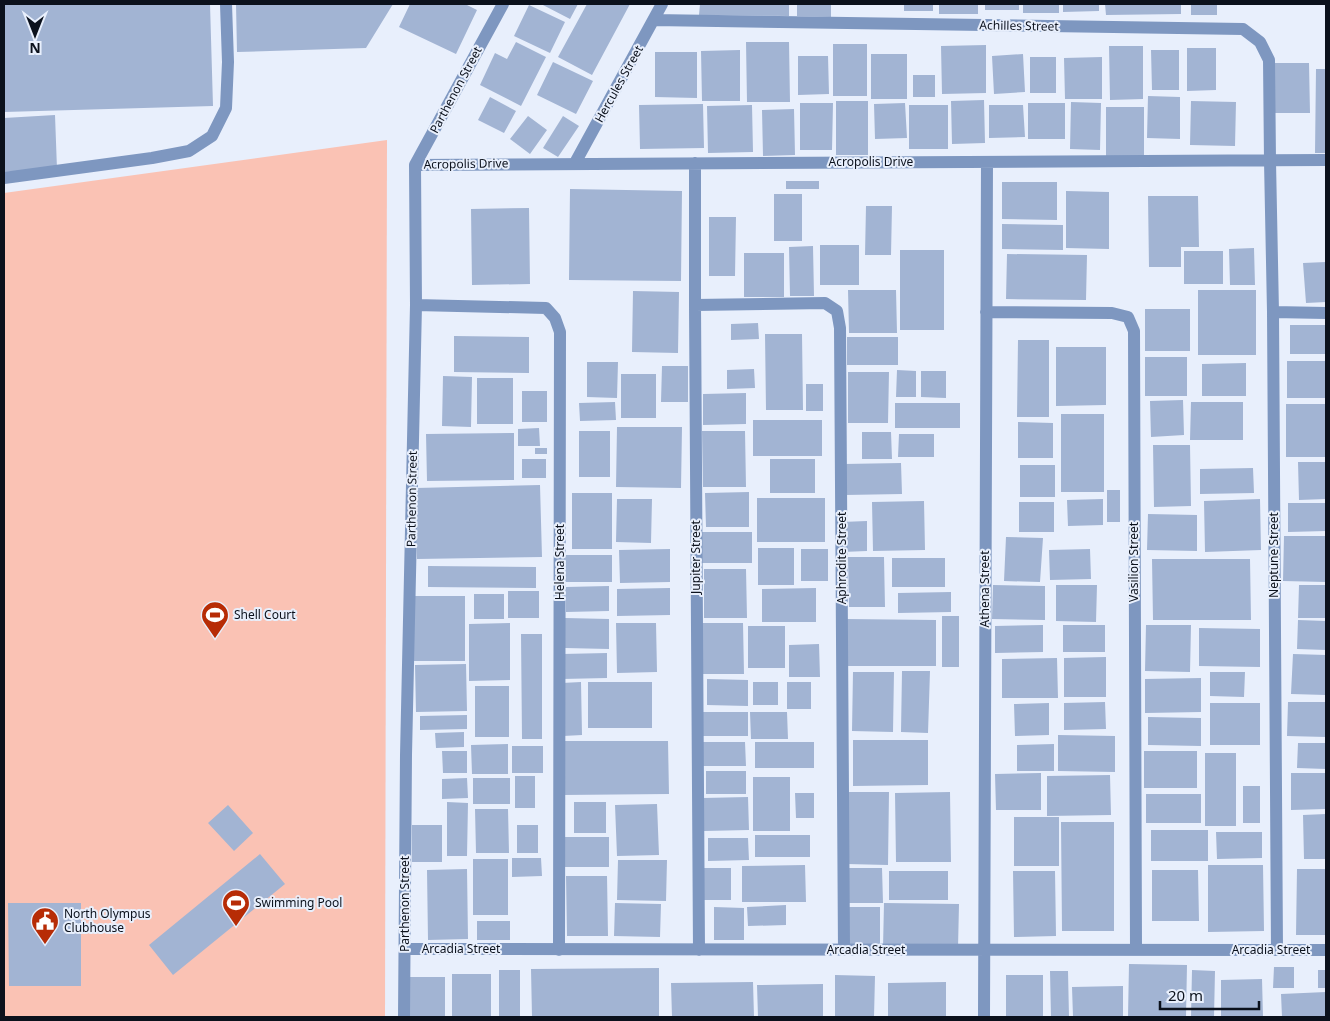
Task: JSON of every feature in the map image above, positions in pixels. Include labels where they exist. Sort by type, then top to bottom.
[{"type":"street","points":[[4,178],[170,155],[189,151],[212,136],[226,108],[228,62],[226,4]]},
{"type":"street","name":"Parthenon Street","points":[[404,1017],[406,755],[416,305],[416,165],[502,4]]},
{"type":"street","name":"Hercules Street","points":[[575,163],[662,4]]},
{"type":"street","name":"Achilles Street","points":[[654,20],[1243,29],[1260,42],[1269,60],[1270,161]]},
{"type":"street","name":"Acropolis Drive","points":[[416,165],[1326,160]]},
{"type":"street","name":"Neptune Street","points":[[1270,161],[1273,312],[1277,950]]},
{"type":"street","name":"Athena Street","points":[[984,1017],[987,162]]},
{"type":"street","name":"Jupiter Street","points":[[695,163],[699,950]]},
{"type":"street","name":"Aphrodite Street","points":[[695,305],[825,303],[837,311],[840,328],[844,950]]},
{"type":"street","name":"Helena Street","points":[[416,305],[546,308],[555,318],[560,332],[559,950]]},
{"type":"street","name":"Vasilion Street","points":[[986,312],[1112,313],[1128,317],[1134,332],[1136,950]]},
{"type":"street","points":[[1273,312],[1326,313]]},
{"type":"street","name":"Arcadia Street","points":[[405,949],[1326,950]]},
{"type":"shaded area","points":[[387,140],[385,1017],[4,1017],[4,193]]},
{"type":"building","points":[[4,4],[210,4],[213,106],[4,112]]},
{"type":"building","points":[[236,4],[393,4],[366,48],[237,52]]},
{"type":"building","points":[[410,4],[465,4],[477,10],[456,54],[399,27]]},
{"type":"building","points":[[541,4],[578,4],[570,19]]},
{"type":"building","points":[[587,4],[630,4],[592,75],[558,57]]},
{"type":"building","points":[[700,4],[789,4],[789,16],[699,15]]},
{"type":"building","points":[[797,4],[831,4],[831,17],[797,16]]},
{"type":"building","points":[[904,4],[933,4],[933,11],[904,11]]},
{"type":"building","points":[[939,4],[978,4],[978,14],[939,14]]},
{"type":"building","points":[[985,4],[1019,4],[1019,10],[985,10]]},
{"type":"building","points":[[1023,4],[1059,4],[1059,13],[1023,13]]},
{"type":"building","points":[[1063,4],[1099,4],[1099,11],[1063,12]]},
{"type":"building","points":[[1105,4],[1181,4],[1181,14],[1106,15]]},
{"type":"building","points":[[1191,4],[1217,4],[1217,15],[1191,15]]},
{"type":"building","points":[[529,5],[565,22],[550,53],[514,36]]},
{"type":"building","points":[[516,42],[546,57],[521,106],[480,85],[495,53],[507,59]]},
{"type":"building","points":[[746,42],[789,42],[790,102],[747,102]]},
{"type":"building","points":[[833,44],[867,44],[867,96],[833,96]]},
{"type":"building","points":[[986,45],[986,93],[942,94],[941,46]]},
{"type":"building","points":[[1109,46],[1143,46],[1143,99],[1110,100]]},
{"type":"building","points":[[1187,48],[1216,48],[1216,90],[1187,91]]},
{"type":"building","points":[[740,50],[740,101],[702,101],[701,51]]},
{"type":"building","points":[[1151,50],[1179,50],[1179,90],[1152,90]]},
{"type":"building","points":[[655,52],[697,52],[697,98],[655,97]]},
{"type":"building","points":[[871,54],[907,54],[907,99],[871,99]]},
{"type":"building","points":[[1023,54],[1025,92],[994,94],[992,56]]},
{"type":"building","points":[[798,56],[828,56],[829,94],[798,95]]},
{"type":"building","points":[[1030,57],[1056,57],[1056,93],[1030,93]]},
{"type":"building","points":[[1102,57],[1102,99],[1065,99],[1064,58]]},
{"type":"building","points":[[553,62],[593,81],[576,114],[537,95]]},
{"type":"building","points":[[1271,63],[1309,63],[1310,113],[1272,113]]},
{"type":"building","points":[[1316,69],[1326,69],[1326,153],[1315,153]]},
{"type":"building","points":[[913,75],[935,75],[935,97],[913,97]]},
{"type":"building","points":[[1148,96],[1180,97],[1180,139],[1147,138]]},
{"type":"building","points":[[490,97],[516,111],[504,133],[478,120]]},
{"type":"building","points":[[984,100],[985,143],[952,144],[951,101]]},
{"type":"building","points":[[836,101],[868,101],[868,155],[836,155]]},
{"type":"building","points":[[1191,101],[1236,102],[1235,146],[1190,145]]},
{"type":"building","points":[[1071,102],[1101,103],[1100,150],[1070,149]]},
{"type":"building","points":[[800,103],[833,103],[832,150],[800,150]]},
{"type":"building","points":[[905,103],[907,138],[875,139],[874,104]]},
{"type":"building","points":[[1028,103],[1065,103],[1065,139],[1028,139]]},
{"type":"building","points":[[703,104],[704,148],[640,149],[639,105]]},
{"type":"building","points":[[752,105],[753,152],[708,153],[707,106]]},
{"type":"building","points":[[909,105],[948,105],[948,149],[909,149]]},
{"type":"building","points":[[989,105],[1023,105],[1025,137],[989,138]]},
{"type":"building","points":[[1106,107],[1144,107],[1144,157],[1106,157]]},
{"type":"building","points":[[794,109],[795,155],[763,156],[762,110]]},
{"type":"building","points":[[55,115],[57,169],[4,172],[4,118]]},
{"type":"building","points":[[528,116],[547,130],[530,154],[510,139]]},
{"type":"building","points":[[563,116],[579,126],[558,157],[543,148]]},
{"type":"building","points":[[786,181],[819,181],[819,189],[786,189]]},
{"type":"building","points":[[1002,182],[1057,182],[1057,220],[1002,219]]},
{"type":"building","points":[[570,189],[682,191],[681,281],[569,280]]},
{"type":"building","points":[[1066,191],[1109,192],[1109,249],[1066,248]]},
{"type":"building","points":[[774,194],[802,194],[802,241],[774,241]]},
{"type":"building","points":[[1148,196],[1198,196],[1199,247],[1181,247],[1181,267],[1149,267]]},
{"type":"building","points":[[866,206],[892,206],[891,255],[865,255]]},
{"type":"building","points":[[529,208],[530,284],[472,285],[471,209]]},
{"type":"building","points":[[709,217],[736,217],[735,276],[709,276]]},
{"type":"building","points":[[1002,224],[1063,225],[1063,250],[1002,249]]},
{"type":"building","points":[[820,245],[859,245],[859,285],[820,285]]},
{"type":"building","points":[[813,246],[814,296],[790,296],[789,247]]},
{"type":"building","points":[[1254,248],[1255,285],[1230,285],[1229,249]]},
{"type":"building","points":[[900,250],[944,250],[944,330],[900,330]]},
{"type":"building","points":[[1184,251],[1223,251],[1223,284],[1184,284]]},
{"type":"building","points":[[744,253],[784,253],[784,297],[744,297]]},
{"type":"building","points":[[1007,254],[1087,255],[1086,300],[1006,299]]},
{"type":"building","points":[[1326,262],[1326,302],[1306,303],[1303,263]]},
{"type":"building","points":[[848,290],[896,290],[897,333],[849,333]]},
{"type":"building","points":[[1198,290],[1256,290],[1256,355],[1198,355]]},
{"type":"building","points":[[633,291],[679,292],[678,353],[632,352]]},
{"type":"building","points":[[1145,309],[1190,309],[1190,351],[1145,351]]},
{"type":"building","points":[[758,323],[759,339],[731,340],[731,324]]},
{"type":"building","points":[[1290,325],[1326,325],[1326,354],[1290,354]]},
{"type":"building","points":[[765,334],[802,334],[803,410],[766,410]]},
{"type":"building","points":[[454,336],[529,337],[529,373],[454,372]]},
{"type":"building","points":[[847,337],[898,337],[898,365],[847,365]]},
{"type":"building","points":[[1018,340],[1049,340],[1049,417],[1017,417]]},
{"type":"building","points":[[1056,347],[1106,347],[1106,405],[1056,406]]},
{"type":"building","points":[[1145,357],[1187,357],[1187,396],[1145,396]]},
{"type":"building","points":[[1287,361],[1326,361],[1326,398],[1287,398]]},
{"type":"building","points":[[587,362],[618,362],[617,398],[587,397]]},
{"type":"building","points":[[1246,363],[1246,396],[1202,396],[1202,364]]},
{"type":"building","points":[[662,366],[688,366],[688,402],[661,402]]},
{"type":"building","points":[[754,369],[755,388],[727,389],[727,370]]},
{"type":"building","points":[[897,370],[916,371],[916,397],[896,397]]},
{"type":"building","points":[[921,371],[946,371],[946,398],[921,397]]},
{"type":"building","points":[[848,372],[889,372],[888,423],[848,423]]},
{"type":"building","points":[[621,374],[656,374],[656,418],[621,418]]},
{"type":"building","points":[[443,376],[472,377],[471,427],[442,426]]},
{"type":"building","points":[[477,378],[513,378],[513,424],[477,424]]},
{"type":"building","points":[[806,384],[823,384],[823,411],[806,411]]},
{"type":"building","points":[[522,391],[547,391],[547,422],[522,422]]},
{"type":"building","points":[[746,393],[746,424],[703,425],[703,394]]},
{"type":"building","points":[[1183,400],[1184,435],[1151,437],[1150,401]]},
{"type":"building","points":[[615,402],[616,420],[580,421],[579,403]]},
{"type":"building","points":[[1191,402],[1243,402],[1243,440],[1190,440]]},
{"type":"building","points":[[895,403],[960,403],[960,428],[895,428]]},
{"type":"building","points":[[1286,404],[1326,404],[1326,457],[1286,457]]},
{"type":"building","points":[[1061,414],[1104,414],[1104,492],[1061,492]]},
{"type":"building","points":[[753,420],[822,420],[822,456],[753,456]]},
{"type":"building","points":[[1018,422],[1053,423],[1053,458],[1018,458]]},
{"type":"building","points":[[617,427],[682,427],[681,488],[616,487]]},
{"type":"building","points":[[539,428],[540,446],[518,446],[518,429]]},
{"type":"building","points":[[579,431],[610,431],[610,477],[579,477]]},
{"type":"building","points":[[702,431],[745,431],[746,487],[703,487]]},
{"type":"building","points":[[862,432],[891,432],[892,459],[862,459]]},
{"type":"building","points":[[514,433],[514,480],[427,481],[426,434]]},
{"type":"building","points":[[899,434],[934,434],[934,457],[898,457]]},
{"type":"building","points":[[1153,445],[1190,445],[1191,506],[1154,507]]},
{"type":"building","points":[[535,448],[547,448],[547,454],[535,454]]},
{"type":"building","points":[[522,459],[546,459],[546,478],[522,478]]},
{"type":"building","points":[[770,459],[815,459],[815,493],[770,493]]},
{"type":"building","points":[[1298,462],[1326,462],[1326,499],[1299,500]]},
{"type":"building","points":[[901,463],[902,494],[845,495],[844,464]]},
{"type":"building","points":[[1020,465],[1055,465],[1055,497],[1020,497]]},
{"type":"building","points":[[1253,468],[1254,493],[1200,494],[1200,469]]},
{"type":"building","points":[[540,485],[542,557],[417,559],[416,488]]},
{"type":"building","points":[[1107,490],[1120,490],[1120,522],[1107,522]]},
{"type":"building","points":[[749,492],[749,527],[706,527],[705,493]]},
{"type":"building","points":[[572,493],[612,493],[612,549],[572,549]]},
{"type":"building","points":[[757,498],[825,498],[825,542],[757,542]]},
{"type":"building","points":[[617,499],[652,499],[651,543],[616,542]]},
{"type":"building","points":[[1103,499],[1103,525],[1068,526],[1067,500]]},
{"type":"building","points":[[1260,499],[1261,550],[1205,552],[1204,501]]},
{"type":"building","points":[[924,501],[925,550],[873,551],[872,502]]},
{"type":"building","points":[[1019,502],[1054,502],[1054,532],[1019,532]]},
{"type":"building","points":[[1288,503],[1326,503],[1326,531],[1288,532]]},
{"type":"building","points":[[1148,514],[1197,515],[1197,551],[1147,550]]},
{"type":"building","points":[[867,521],[867,551],[842,552],[842,522]]},
{"type":"building","points":[[699,532],[752,532],[752,563],[699,563]]},
{"type":"building","points":[[1284,536],[1326,536],[1326,582],[1283,581]]},
{"type":"building","points":[[1006,537],[1043,538],[1040,582],[1004,581]]},
{"type":"building","points":[[758,548],[794,548],[794,585],[758,585]]},
{"type":"building","points":[[670,549],[670,582],[620,583],[619,550]]},
{"type":"building","points":[[801,549],[828,549],[828,581],[801,581]]},
{"type":"building","points":[[1090,549],[1091,579],[1050,580],[1049,550]]},
{"type":"building","points":[[566,555],[612,555],[612,582],[566,582]]},
{"type":"building","points":[[848,557],[884,557],[885,607],[849,607]]},
{"type":"building","points":[[892,558],[945,558],[945,587],[892,587]]},
{"type":"building","points":[[1152,559],[1250,559],[1251,620],[1153,620]]},
{"type":"building","points":[[428,566],[536,567],[536,588],[428,587]]},
{"type":"building","points":[[704,569],[746,569],[747,618],[704,618]]},
{"type":"building","points":[[993,585],[1045,586],[1045,620],[992,619]]},
{"type":"building","points":[[1056,585],[1097,585],[1096,622],[1056,621]]},
{"type":"building","points":[[1299,585],[1326,585],[1326,618],[1298,618]]},
{"type":"building","points":[[609,586],[609,611],[566,612],[566,587]]},
{"type":"building","points":[[670,588],[670,615],[617,616],[617,589]]},
{"type":"building","points":[[816,588],[816,622],[762,622],[762,589]]},
{"type":"building","points":[[508,591],[539,591],[539,618],[508,618]]},
{"type":"building","points":[[951,592],[951,612],[898,613],[898,593]]},
{"type":"building","points":[[474,594],[504,594],[504,619],[474,619]]},
{"type":"building","points":[[412,596],[465,596],[465,661],[412,661]]},
{"type":"building","points":[[942,616],[959,616],[959,667],[942,667]]},
{"type":"building","points":[[565,618],[609,619],[609,649],[565,648]]},
{"type":"building","points":[[846,619],[936,620],[936,666],[845,666]]},
{"type":"building","points":[[1298,620],[1326,621],[1326,650],[1297,649]]},
{"type":"building","points":[[510,623],[510,680],[469,681],[469,624]]},
{"type":"building","points":[[616,623],[656,623],[657,672],[617,673]]},
{"type":"building","points":[[702,623],[743,623],[744,674],[703,674]]},
{"type":"building","points":[[1043,625],[1043,652],[995,653],[995,626]]},
{"type":"building","points":[[1063,625],[1105,625],[1105,652],[1063,652]]},
{"type":"building","points":[[1146,625],[1191,625],[1190,672],[1145,671]]},
{"type":"building","points":[[748,626],[785,626],[785,668],[748,668]]},
{"type":"building","points":[[1199,628],[1260,629],[1260,667],[1199,666]]},
{"type":"building","points":[[521,634],[542,634],[542,739],[522,739]]},
{"type":"building","points":[[819,644],[820,677],[789,677],[789,645]]},
{"type":"building","points":[[607,653],[607,678],[562,679],[562,654]]},
{"type":"building","points":[[1293,654],[1326,655],[1326,695],[1291,694]]},
{"type":"building","points":[[1106,657],[1106,697],[1064,697],[1064,658]]},
{"type":"building","points":[[1057,658],[1058,698],[1002,698],[1002,659]]},
{"type":"building","points":[[466,664],[467,711],[416,712],[415,665]]},
{"type":"building","points":[[902,671],[930,671],[928,733],[901,732]]},
{"type":"building","points":[[853,672],[894,672],[893,732],[852,731]]},
{"type":"building","points":[[1210,672],[1245,672],[1244,697],[1210,696]]},
{"type":"building","points":[[1201,678],[1201,712],[1145,713],[1145,679]]},
{"type":"building","points":[[707,679],[748,680],[748,706],[707,705]]},
{"type":"building","points":[[581,682],[582,735],[563,736],[562,683]]},
{"type":"building","points":[[588,682],[652,682],[652,728],[588,728]]},
{"type":"building","points":[[753,682],[778,682],[778,705],[753,705]]},
{"type":"building","points":[[787,682],[811,682],[811,709],[787,709]]},
{"type":"building","points":[[475,686],[509,686],[509,737],[475,737]]},
{"type":"building","points":[[1105,702],[1106,729],[1064,730],[1064,703]]},
{"type":"building","points":[[1288,702],[1326,702],[1326,737],[1287,736]]},
{"type":"building","points":[[1049,703],[1049,735],[1015,736],[1014,704]]},
{"type":"building","points":[[1210,703],[1260,703],[1260,745],[1210,745]]},
{"type":"building","points":[[701,712],[748,712],[748,736],[701,736]]},
{"type":"building","points":[[750,712],[787,712],[788,739],[751,739]]},
{"type":"building","points":[[467,715],[467,729],[420,730],[420,716]]},
{"type":"building","points":[[1148,717],[1201,718],[1201,746],[1148,745]]},
{"type":"building","points":[[464,732],[464,747],[436,748],[435,733]]},
{"type":"building","points":[[1058,735],[1115,736],[1115,772],[1058,771]]},
{"type":"building","points":[[853,740],[928,740],[928,785],[853,786]]},
{"type":"building","points":[[562,741],[668,741],[669,794],[562,795]]},
{"type":"building","points":[[700,742],[745,742],[746,766],[700,766]]},
{"type":"building","points":[[755,742],[814,742],[814,768],[755,768]]},
{"type":"building","points":[[1298,743],[1326,743],[1326,769],[1297,768]]},
{"type":"building","points":[[508,744],[508,774],[472,774],[471,745]]},
{"type":"building","points":[[1054,744],[1054,771],[1017,771],[1017,745]]},
{"type":"building","points":[[512,746],[543,746],[543,773],[512,773]]},
{"type":"building","points":[[442,751],[467,751],[467,773],[443,773]]},
{"type":"building","points":[[1144,751],[1197,751],[1197,788],[1144,788]]},
{"type":"building","points":[[1205,753],[1236,753],[1236,826],[1205,826]]},
{"type":"building","points":[[706,771],[746,771],[746,794],[706,794]]},
{"type":"building","points":[[1041,773],[1041,810],[996,810],[995,774]]},
{"type":"building","points":[[1291,773],[1326,773],[1326,809],[1291,810]]},
{"type":"building","points":[[1110,775],[1111,815],[1047,816],[1047,776]]},
{"type":"building","points":[[515,776],[535,776],[535,808],[515,808]]},
{"type":"building","points":[[753,777],[790,777],[790,831],[753,831]]},
{"type":"building","points":[[467,778],[468,798],[442,799],[442,779]]},
{"type":"building","points":[[473,778],[510,778],[510,804],[473,804]]},
{"type":"building","points":[[1243,786],[1260,786],[1260,823],[1243,823]]},
{"type":"building","points":[[848,792],[889,792],[888,865],[847,864]]},
{"type":"building","points":[[950,792],[951,862],[896,862],[895,793]]},
{"type":"building","points":[[795,793],[814,793],[814,818],[796,818]]},
{"type":"building","points":[[1146,794],[1201,794],[1201,823],[1146,823]]},
{"type":"building","points":[[748,797],[749,830],[704,831],[703,798]]},
{"type":"building","points":[[447,802],[468,803],[467,856],[447,856]]},
{"type":"building","points":[[574,802],[606,802],[606,833],[574,833]]},
{"type":"building","points":[[657,804],[659,855],[617,856],[615,805]]},
{"type":"building","points":[[228,805],[253,833],[234,851],[208,823]]},
{"type":"building","points":[[475,809],[508,809],[509,853],[476,853]]},
{"type":"building","points":[[1326,814],[1326,859],[1304,859],[1303,815]]},
{"type":"building","points":[[1014,817],[1059,817],[1059,866],[1014,866]]},
{"type":"building","points":[[1061,822],[1114,822],[1114,931],[1062,931]]},
{"type":"building","points":[[412,825],[442,825],[442,862],[412,862]]},
{"type":"building","points":[[517,825],[538,825],[538,853],[517,853]]},
{"type":"building","points":[[1151,830],[1208,830],[1208,861],[1151,861]]},
{"type":"building","points":[[1216,832],[1262,832],[1262,858],[1217,859]]},
{"type":"building","points":[[755,835],[810,835],[810,857],[755,857]]},
{"type":"building","points":[[562,837],[609,837],[609,867],[562,867]]},
{"type":"building","points":[[708,838],[748,838],[749,860],[708,861]]},
{"type":"building","points":[[260,854],[285,884],[173,975],[149,945]]},
{"type":"building","points":[[512,858],[541,858],[542,876],[512,877]]},
{"type":"building","points":[[473,859],[508,859],[508,915],[473,915]]},
{"type":"building","points":[[618,860],[667,860],[666,901],[617,900]]},
{"type":"building","points":[[805,865],[806,902],[742,902],[742,866]]},
{"type":"building","points":[[1208,865],[1263,865],[1264,931],[1208,932]]},
{"type":"building","points":[[703,868],[731,868],[731,900],[703,900]]},
{"type":"building","points":[[846,868],[882,868],[883,903],[846,903]]},
{"type":"building","points":[[467,869],[468,939],[428,940],[427,870]]},
{"type":"building","points":[[1297,869],[1326,869],[1326,935],[1296,935]]},
{"type":"building","points":[[1152,870],[1198,870],[1199,921],[1152,921]]},
{"type":"building","points":[[889,871],[948,871],[948,900],[889,900]]},
{"type":"building","points":[[1013,871],[1055,871],[1056,936],[1014,937]]},
{"type":"building","points":[[566,876],[607,876],[608,936],[567,936]]},
{"type":"building","name":"North Olympus Clubhouse","points":[[8,903],[81,903],[81,986],[9,986]]},
{"type":"building","points":[[615,903],[661,904],[660,937],[614,936]]},
{"type":"building","points":[[884,903],[959,904],[958,948],[883,948]]},
{"type":"building","points":[[786,905],[786,925],[748,926],[747,907]]},
{"type":"building","points":[[714,907],[744,908],[744,940],[714,940]]},
{"type":"building","points":[[848,907],[880,907],[880,946],[848,946]]},
{"type":"building","points":[[477,921],[510,921],[510,940],[477,940]]},
{"type":"building","points":[[1129,964],[1187,965],[1186,1017],[1128,1017]]},
{"type":"building","points":[[1274,967],[1294,967],[1294,988],[1273,988]]},
{"type":"building","points":[[659,968],[659,1017],[532,1017],[531,969]]},
{"type":"building","points":[[499,970],[520,970],[520,1017],[499,1017]]},
{"type":"building","points":[[1192,970],[1215,971],[1214,1017],[1191,1017]]},
{"type":"building","points":[[1318,970],[1326,970],[1326,988],[1318,988]]},
{"type":"building","points":[[1050,971],[1068,971],[1069,1017],[1051,1017]]},
{"type":"building","points":[[452,974],[491,974],[491,1017],[452,1017]]},
{"type":"building","points":[[835,975],[875,976],[874,1017],[835,1017]]},
{"type":"building","points":[[1006,975],[1043,975],[1043,1017],[1006,1017]]},
{"type":"building","points":[[407,977],[445,977],[445,1017],[407,1017]]},
{"type":"building","points":[[1262,979],[1263,1017],[1221,1017],[1221,980]]},
{"type":"building","points":[[753,982],[754,1017],[672,1017],[671,983]]},
{"type":"building","points":[[946,982],[946,1017],[888,1017],[888,983]]},
{"type":"building","points":[[823,984],[823,1017],[758,1017],[757,985]]},
{"type":"building","points":[[1123,986],[1123,1017],[1073,1017],[1072,987]]},
{"type":"building","points":[[1326,992],[1326,1017],[1282,1017],[1281,994]]},
{"type":"place","name":"Shell Court","points":[[215,639]]},
{"type":"place","name":"Swimming Pool","points":[[236,927]]},
{"type":"place","name":"North Olympus Clubhouse","points":[[45,945]]}]
